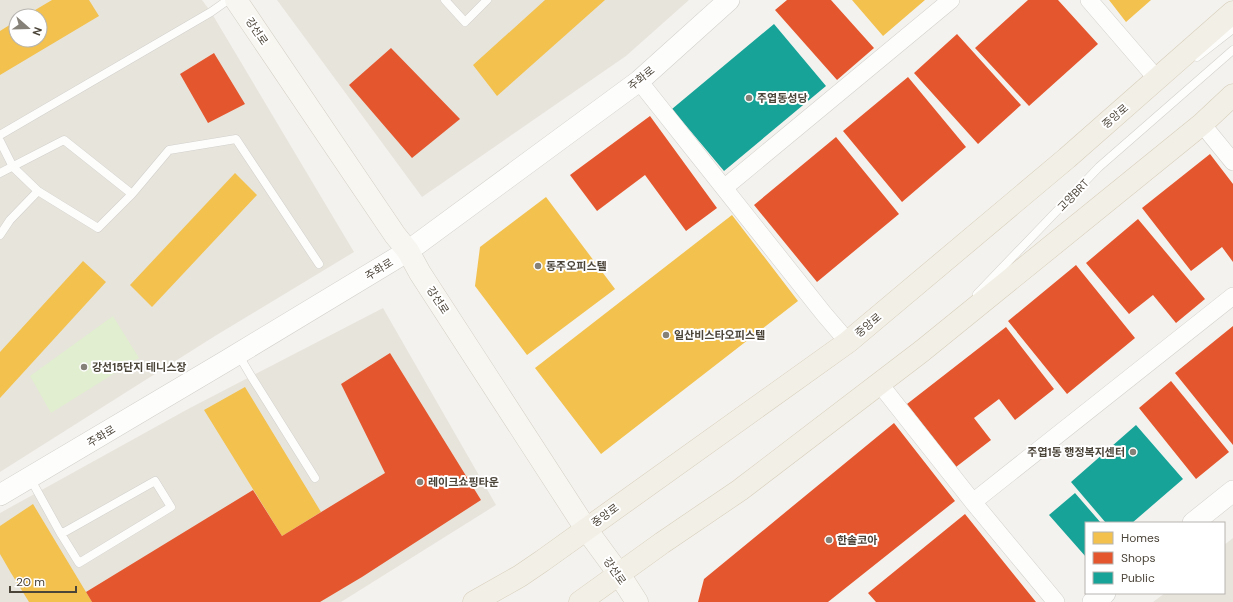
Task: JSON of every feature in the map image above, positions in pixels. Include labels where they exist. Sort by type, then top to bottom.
[{"type":"main road","name":"강선로","points":[[236,0],[408,251],[420,273],[586,529],[637,602]]},
{"type":"main road","name":"중앙로","points":[[474,602],[520,576],[848,342],[1164,78],[1233,12]]},
{"type":"main road","points":[[580,602],[740,490],[922,350],[1202,124],[1233,95]]},
{"type":"street","name":"주화로","points":[[0,495],[408,251],[639,81],[729,0]]},
{"type":"street","points":[[724,188],[951,0]]},
{"type":"street","points":[[1089,0],[1164,78]]},
{"type":"street","points":[[639,81],[824,314],[848,342]]},
{"type":"street","points":[[1202,124],[1233,162]]},
{"type":"street","points":[[973,502],[1233,296]]},
{"type":"street","points":[[879,383],[973,502],[1056,602]]},
{"type":"street","points":[[1194,522],[1233,491]]},
{"type":"street","points":[[1093,602],[1104,594]]},
{"type":"lane","points":[[0,135],[211,12],[228,0]]},
{"type":"lane","points":[[445,0],[465,22],[487,0]]},
{"type":"lane","points":[[1190,63],[1233,30]]},
{"type":"lane","name":"고양BRT","points":[[922,350],[1099,168],[1233,50]]},
{"type":"lane","points":[[0,141],[13,167],[38,191],[98,228],[132,194],[169,150],[236,139],[319,264]]},
{"type":"lane","points":[[0,173],[64,140],[132,194]]},
{"type":"lane","points":[[0,235],[10,220],[38,191]]},
{"type":"lane","points":[[238,353],[315,478]]},
{"type":"lane","points":[[30,478],[60,534],[79,563],[171,507],[155,481],[60,534]]},
{"type":"lane","points":[[498,597],[520,576]]},
{"type":"shaded area","points":[[0,0],[202,0],[211,12],[354,252],[215,336],[0,472]]},
{"type":"shaded area","points":[[277,0],[689,0],[626,56],[422,197]]},
{"type":"shaded area","points":[[383,308],[496,505],[341,602],[0,602],[0,513],[188,409]]},
{"type":"shaded area","points":[[1233,538],[1233,602],[1153,602],[1164,594],[1225,594],[1225,544]]},
{"type":"green space","name":"강선15단지 테니스장","points":[[113,316],[139,358],[51,413],[30,376]]},
{"type":"building: Homes","points":[[52,0],[89,0],[99,16],[48,46],[48,8],[38,8]]},
{"type":"building: Homes","points":[[545,0],[605,0],[497,96],[473,65]]},
{"type":"building: Homes","points":[[852,0],[925,0],[883,36]]},
{"type":"building: Homes","points":[[1109,0],[1151,0],[1126,22]]},
{"type":"building: Homes","points":[[8,26],[8,48],[45,48],[0,75],[0,31]]},
{"type":"building: Homes","points":[[235,173],[257,195],[152,307],[130,285]]},
{"type":"building: Homes","name":"동주오피스텔","points":[[546,197],[615,289],[527,355],[475,286],[480,247]]},
{"type":"building: Homes","name":"일산비스타오피스텔","points":[[732,215],[798,301],[601,454],[535,368]]},
{"type":"building: Homes","points":[[83,261],[106,282],[0,398],[0,352]]},
{"type":"building: Homes","points":[[245,387],[321,512],[282,536],[204,410]]},
{"type":"building: Homes","points":[[33,504],[92,602],[29,602],[11,573],[0,554],[0,526]]},
{"type":"building: Shops","points":[[787,0],[831,0],[874,48],[837,80],[775,10]]},
{"type":"building: Shops","points":[[1028,0],[1058,0],[1098,44],[1029,106],[975,48]]},
{"type":"building: Shops","points":[[957,34],[1021,105],[978,144],[914,73]]},
{"type":"building: Shops","points":[[391,48],[460,119],[412,158],[349,85]]},
{"type":"building: Shops","points":[[214,53],[245,104],[208,123],[180,74]]},
{"type":"building: Shops","points":[[908,77],[966,147],[902,202],[843,131]]},
{"type":"building: Shops","points":[[650,116],[717,208],[686,231],[645,175],[597,211],[570,175]]},
{"type":"building: Shops","points":[[836,137],[899,214],[817,282],[754,205]]},
{"type":"building: Shops","points":[[1210,154],[1233,184],[1233,262],[1222,247],[1191,271],[1142,208]]},
{"type":"building: Shops","points":[[1138,219],[1205,299],[1176,323],[1153,295],[1129,314],[1086,263]]},
{"type":"building: Shops","points":[[1076,265],[1135,338],[1067,394],[1008,321]]},
{"type":"building: Shops","points":[[1233,326],[1233,445],[1175,373]]},
{"type":"building: Shops","points":[[1006,327],[1054,389],[1015,420],[999,399],[974,418],[991,440],[956,467],[907,404]]},
{"type":"building: Shops","name":"레이크쇼핑타운","points":[[390,353],[481,500],[362,577],[320,602],[92,602],[86,592],[253,490],[282,536],[385,473],[341,384]]},
{"type":"building: Shops","points":[[1171,381],[1229,452],[1196,479],[1139,408]]},
{"type":"building: Shops","name":"한솔코아","points":[[894,423],[955,501],[828,602],[698,602],[704,579]]},
{"type":"building: Shops","points":[[965,514],[1036,602],[876,602],[868,593]]},
{"type":"building: Public","name":"주엽동성당","points":[[774,24],[826,86],[724,171],[672,109]]},
{"type":"building: Public","name":"주엽1동 행정복지센터","points":[[1136,425],[1183,479],[1133,522],[1105,522],[1071,482]]},
{"type":"building: Public","points":[[1075,493],[1100,522],[1085,522],[1085,556],[1049,515]]},
{"type":"place","name":"주엽동성당","points":[[749,98]]},
{"type":"place","name":"동주오피스텔","points":[[538,266]]},
{"type":"place","name":"일산비스타오피스텔","points":[[666,335]]},
{"type":"place","name":"강선15단지 테니스장","points":[[84,367]]},
{"type":"place","name":"주엽1동 행정복지센터","points":[[1133,452]]},
{"type":"place","name":"레이크쇼핑타운","points":[[420,482]]},
{"type":"place","name":"한솔코아","points":[[829,540]]}]
